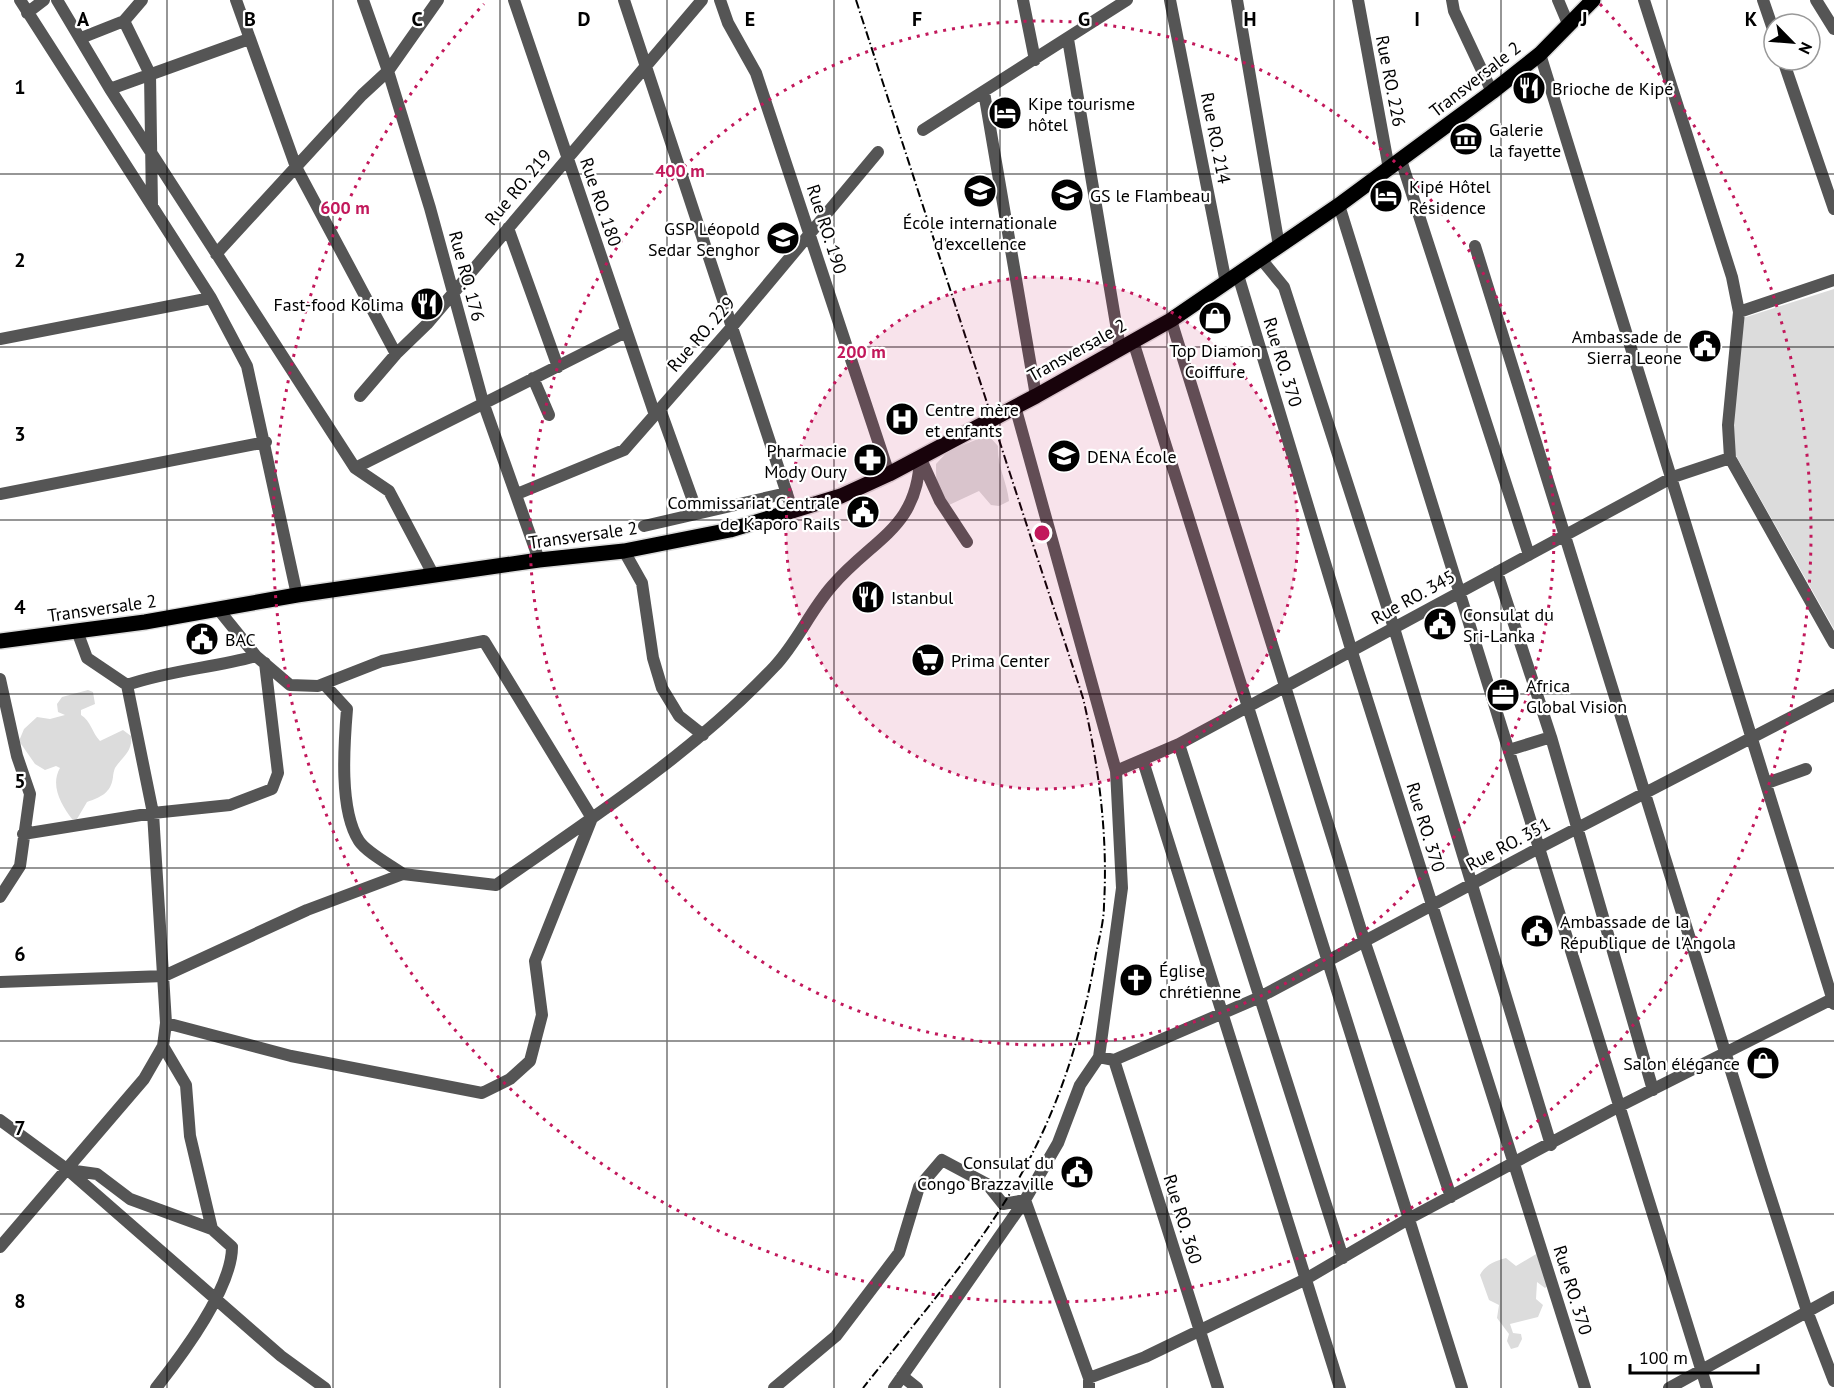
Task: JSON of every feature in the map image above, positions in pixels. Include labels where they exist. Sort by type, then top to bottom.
[{"type":"main road","name":"Transversale 2","points":[[1,638],[77,631],[297,595],[539,560],[624,551],[730,530],[841,496],[889,474],[1036,396],[1171,320],[1339,205],[1492,92],[1540,54],[1593,0]]},
{"type":"street","points":[[20,0],[211,298],[247,366],[266,442],[297,595]]},
{"type":"street","points":[[27,13],[44,0]]},
{"type":"street","points":[[57,0],[110,89],[354,468],[389,491],[434,576]]},
{"type":"street","points":[[81,38],[124,21],[142,0]]},
{"type":"street","points":[[236,0],[296,167],[396,354]]},
{"type":"street","name":"Rue RO. 176","points":[[363,0],[388,71],[430,208],[483,402],[539,560]]},
{"type":"street","points":[[216,254],[362,95],[388,71],[437,0]]},
{"type":"street","name":"Rue RO. 180","points":[[514,0],[626,332],[697,512]]},
{"type":"street","points":[[624,0],[648,66],[731,328],[793,512]]},
{"type":"street","name":"Rue RO. 219","points":[[360,396],[396,354],[427,324],[452,291],[648,66],[702,0]]},
{"type":"street","name":"Rue RO. 190","points":[[720,0],[728,23],[756,73],[889,474]]},
{"type":"street","points":[[1023,0],[1035,60]]},
{"type":"street","points":[[1105,0],[1107,13]]},
{"type":"street","points":[[923,130],[1127,0]]},
{"type":"street","name":"Rue RO. 214","points":[[1170,0],[1232,279]]},
{"type":"street","points":[[1237,0],[1279,246]]},
{"type":"street","name":"Rue RO. 226","points":[[1358,0],[1395,164],[1529,555]]},
{"type":"street","points":[[1452,0],[1454,10],[1492,92]]},
{"type":"street","points":[[1558,0],[1569,26]]},
{"type":"street","points":[[1644,0],[1732,277],[1739,312],[1728,425],[1730,458],[1834,643]]},
{"type":"street","points":[[1816,0],[1834,29]]},
{"type":"street","points":[[124,21],[150,74],[149,150],[152,207]]},
{"type":"street","points":[[110,89],[249,39]]},
{"type":"street","points":[[1068,39],[1127,345],[1247,706],[1462,1388]]},
{"type":"street","points":[[1025,1200],[1089,1383],[1304,1280],[1410,1218],[1551,1146],[1618,1107],[1834,1000],[1540,54]]},
{"type":"street","points":[[1787,72],[1834,209]]},
{"type":"street","points":[[984,92],[1036,396]]},
{"type":"street","name":"Rue RO. 229","points":[[517,494],[624,450],[731,328],[878,152]]},
{"type":"street","points":[[1339,205],[1461,590],[1618,1107],[1707,1388]]},
{"type":"street","points":[[508,228],[558,367]]},
{"type":"street","points":[[1475,246],[1726,1055],[1808,1311],[1834,1381]]},
{"type":"street","points":[[1261,259],[1284,287],[1394,628],[1551,1146]]},
{"type":"street","name":"Rue RO. 370","points":[[1232,279],[1585,1388]]},
{"type":"street","points":[[1739,312],[1834,280]]},
{"type":"street","points":[[0,339],[211,298]]},
{"type":"street","points":[[1171,320],[1287,686],[1365,943],[1451,1197]]},
{"type":"street","points":[[354,468],[626,332]]},
{"type":"street","points":[[533,378],[549,415]]},
{"type":"street","points":[[894,1388],[1025,1200],[1058,1143],[1080,1084],[1099,1057],[1122,888],[1116,771],[1016,406]]},
{"type":"street","points":[[0,494],[266,442]]},
{"type":"street","points":[[920,457],[940,501],[967,542]]},
{"type":"street","points":[[0,982],[164,976],[307,910],[403,874],[496,885],[592,818],[703,735],[776,666],[842,574],[894,529],[910,506],[919,481],[920,457]]},
{"type":"street","name":"Rue RO. 345","points":[[1116,771],[1179,744],[1673,477],[1730,458]]},
{"type":"street","points":[[644,526],[787,493]]},
{"type":"street","points":[[624,551],[642,583],[653,658],[662,688],[679,716],[703,735]]},
{"type":"street","points":[[1497,572],[1551,737],[1575,829],[1653,1090]]},
{"type":"street","points":[[218,609],[260,660],[290,685],[324,684],[382,661],[484,641],[592,818]]},
{"type":"street","points":[[0,1247],[144,1079],[164,1046],[166,1023],[164,976],[153,813],[127,685],[87,658],[77,631]]},
{"type":"street","points":[[127,685],[161,673],[260,660]]},
{"type":"street","points":[[23,834],[153,813],[230,805],[272,789],[278,772],[260,660]]},
{"type":"street","points":[[0,679],[17,756],[30,794],[20,866],[0,897]]},
{"type":"street","points":[[324,684],[347,709],[343,752],[346,803],[359,842],[403,874]]},
{"type":"street","name":"Rue RO. 351","points":[[1114,1060],[1221,1016],[1258,998],[1365,943],[1575,829],[1834,695]]},
{"type":"street","points":[[1509,750],[1551,737]]},
{"type":"street","points":[[1179,744],[1258,998],[1343,1257]]},
{"type":"street","points":[[1143,761],[1221,1016],[1340,1388]]},
{"type":"street","points":[[1767,783],[1806,769]]},
{"type":"street","points":[[166,1023],[291,1056],[482,1093],[510,1079],[530,1061],[542,1015],[535,961],[592,818]]},
{"type":"street","points":[[164,1046],[186,1085],[190,1136],[213,1229]]},
{"type":"street","points":[[1099,1057],[1114,1060]]},
{"type":"street","name":"Rue RO. 360","points":[[1114,1060],[1218,1388]]},
{"type":"street","points":[[0,1120],[68,1170],[281,1356],[325,1388]]},
{"type":"street","points":[[774,1388],[836,1335],[898,1253],[918,1187],[942,1160],[987,1184],[1004,1204],[1025,1200]]},
{"type":"street","points":[[68,1170],[97,1174],[130,1199],[213,1229],[232,1246],[232,1262],[215,1300],[156,1388]]},
{"type":"street","points":[[1669,1388],[1834,1297]]},
{"type":"street","points":[[902,1376],[917,1388]]},
{"type":"shaded area","points":[[1834,289],[1834,629],[1735,454],[1733,424],[1743,318]]},
{"type":"shaded area","points":[[988,435],[998,446],[1009,501],[999,506],[991,505],[979,491],[949,505],[939,492],[936,464],[948,451]]},
{"type":"shaded area","points":[[88,690],[93,692],[95,704],[81,710],[81,715],[87,720],[97,738],[100,741],[123,730],[131,736],[131,741],[129,750],[115,768],[108,791],[87,802],[77,819],[72,819],[58,795],[56,781],[60,768],[56,766],[45,770],[35,764],[19,741],[24,729],[37,717],[50,719],[65,715],[58,712],[57,704],[62,697]]},
{"type":"shaded area","points":[[1538,1253],[1549,1285],[1545,1288],[1537,1282],[1536,1299],[1543,1305],[1538,1317],[1510,1324],[1513,1333],[1521,1334],[1522,1339],[1518,1347],[1511,1349],[1507,1341],[1509,1334],[1497,1318],[1499,1305],[1489,1300],[1480,1275],[1488,1266],[1498,1261],[1506,1258],[1516,1266]]},
{"type":"railway","points":[[856,0],[1083,698],[1094,749],[1105,853],[1104,912],[1089,989],[1066,1075],[1043,1131],[1015,1185],[981,1238],[863,1388]]},
{"type":"place","name":"Brioche de Kipé","points":[[1529,88]]},
{"type":"place","name":"Kipe tourisme hôtel","points":[[1005,113]]},
{"type":"place","name":"Galerie la fayette","points":[[1466,139]]},
{"type":"place","name":"École internationale d'excellence","points":[[980,191]]},
{"type":"place","name":"GS le Flambeau","points":[[1067,195]]},
{"type":"place","name":"Kipé Hôtel Résidence","points":[[1386,196]]},
{"type":"place","name":"GSP Léopold Sedar Senghor","points":[[783,238]]},
{"type":"place","name":"Fast-food Kolima","points":[[427,304]]},
{"type":"place","name":"Top Diamon Coiffure","points":[[1215,318]]},
{"type":"place","name":"Ambassade de Sierra Leone","points":[[1705,346]]},
{"type":"place","name":"Centre mère et enfants","points":[[902,419]]},
{"type":"place","name":"DENA École","points":[[1064,456]]},
{"type":"place","name":"Pharmacie Mody Oury","points":[[870,460]]},
{"type":"place","name":"Commissariat Centrale de Kaporo Rails","points":[[863,512]]},
{"type":"place","name":"Istanbul","points":[[868,597]]},
{"type":"place","name":"Consulat du Sri-Lanka","points":[[1440,624]]},
{"type":"place","name":"BAC","points":[[202,639]]},
{"type":"place","name":"Prima Center","points":[[928,660]]},
{"type":"place","name":"Africa Global Vision","points":[[1503,695]]},
{"type":"place","name":"Ambassade de la République de l'Angola","points":[[1537,931]]},
{"type":"place","name":"Église chrétienne","points":[[1136,980]]},
{"type":"place","name":"Salon élégance","points":[[1763,1063]]},
{"type":"place","name":"Consulat du Congo Brazzaville","points":[[1077,1172]]}]
